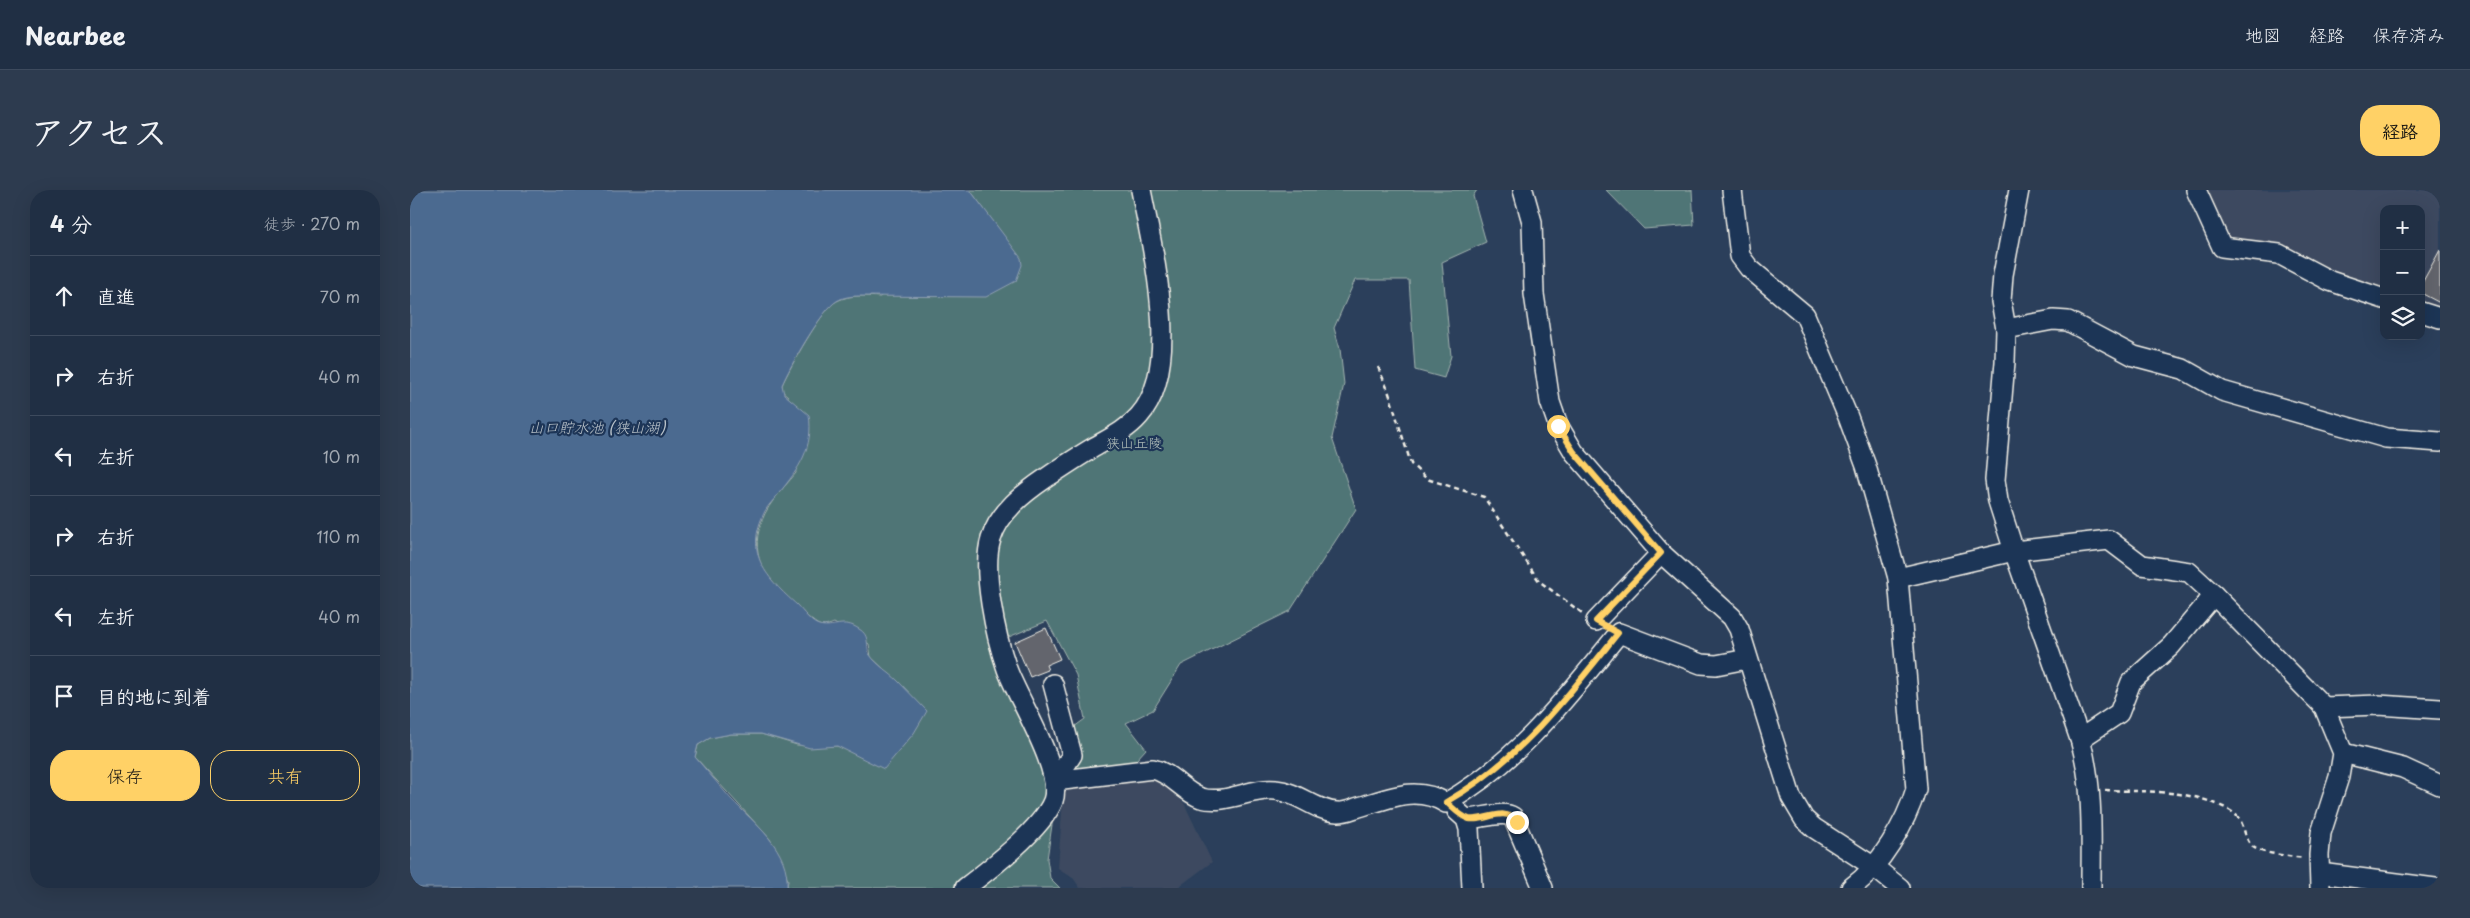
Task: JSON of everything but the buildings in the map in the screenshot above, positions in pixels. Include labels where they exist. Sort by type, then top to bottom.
[{"type":"street","points":[[965,888],[1042,819],[1053,799],[1055,781],[1047,756],[1008,671],[1002,653],[993,613],[987,560],[991,538],[1002,519],[1019,497],[1091,448],[1118,434],[1139,416],[1152,398],[1158,369],[1161,308],[1141,190]]},
{"type":"street","points":[[1523,190],[1532,222],[1534,294],[1546,378],[1550,402],[1558,426],[1584,465],[1661,553],[1732,617],[1739,629],[1790,797],[1796,808],[1814,828],[1874,868],[1900,888]]},
{"type":"street","points":[[1732,190],[1740,256],[1749,268],[1805,315],[1848,417],[1866,466],[1898,578],[1916,789],[1910,807],[1874,868],[1852,888]]},
{"type":"street","points":[[2019,190],[2003,275],[2001,301],[2006,329],[1995,480],[1998,501],[2014,551],[2080,739],[2091,789],[2091,888]]},
{"type":"street","points":[[2196,190],[2222,247],[2279,254],[2330,282],[2380,298]]},
{"type":"street","points":[[2425,313],[2440,318]]},
{"type":"street","points":[[2006,329],[2053,320],[2068,321],[2134,356],[2183,369],[2222,391],[2386,438],[2416,442],[2440,442]]},
{"type":"street","points":[[1898,578],[2014,551],[2109,540],[2142,564],[2189,572],[2324,707],[2343,753],[2339,777],[2321,833],[2320,874],[2435,888]]},
{"type":"street","points":[[1596,621],[1661,553]]},
{"type":"street","points":[[2080,739],[2119,713],[2131,682],[2171,646],[2214,595]]},
{"type":"street","points":[[1446,802],[1463,793],[1524,745],[1554,713],[1618,633],[1701,664],[1716,665],[1747,659]]},
{"type":"street","points":[[1053,684],[1072,754],[1055,781]]},
{"type":"street","points":[[2324,707],[2378,705],[2440,709]]},
{"type":"street","points":[[2343,753],[2404,768],[2440,785]]},
{"type":"street","points":[[1055,781],[1153,769],[1162,771],[1196,796],[1222,800],[1264,789],[1278,790],[1327,811],[1340,812],[1404,794],[1431,794],[1446,802],[1466,819],[1482,819],[1501,814],[1513,817],[1543,888]]},
{"type":"street","points":[[1466,819],[1472,888]]},
{"type":"path","points":[[1378,367],[1388,390],[1411,464],[1428,479],[1484,497],[1539,581],[1570,606],[1596,621]]},
{"type":"path","points":[[2091,789],[2185,794],[2207,801],[2231,811],[2242,821],[2251,845],[2258,850],[2320,874]]},
{"type":"shaded area","points":[[2200,190],[2440,190],[2440,313],[2425,307],[2425,205],[2380,205],[2380,293],[2224,244]]},
{"type":"shaded area","points":[[1154,777],[1184,803],[1212,862],[1177,888],[1080,888],[1074,879],[1058,868],[1064,783]]},
{"type":"green space","name":"狭山丘陵","points":[[970,190],[1477,190],[1473,196],[1486,242],[1442,262],[1451,356],[1444,378],[1415,370],[1409,280],[1355,280],[1334,328],[1340,349],[1344,384],[1332,438],[1356,509],[1290,611],[1181,665],[1153,710],[1126,723],[1146,749],[1128,769],[1074,773],[1074,727],[1085,719],[1076,675],[1047,621],[1004,639],[1046,764],[1053,818],[1047,859],[1050,878],[1060,888],[787,888],[788,880],[770,839],[695,757],[698,745],[710,738],[731,734],[761,734],[797,745],[837,746],[855,753],[903,687],[871,657],[869,644],[834,623],[823,626],[819,625],[775,586],[761,565],[757,542],[761,522],[774,500],[796,473],[788,396],[782,391],[782,385],[807,339],[823,314],[831,306],[837,301],[848,297],[880,297],[984,209]]},
{"type":"green space","points":[[1606,190],[1692,190],[1694,225],[1644,229]]},
{"type":"water","name":"山口貯水池 (狭山湖)","points":[[410,190],[970,190],[1021,258],[1022,265],[1016,281],[986,297],[857,296],[840,299],[828,309],[813,329],[782,385],[784,394],[809,415],[809,437],[799,466],[766,509],[759,526],[756,540],[762,564],[776,585],[813,622],[824,626],[848,624],[863,632],[873,659],[927,711],[914,733],[884,769],[837,746],[810,748],[761,734],[731,734],[710,738],[698,745],[695,757],[777,849],[783,861],[787,888],[410,888]]},
{"type":"route","points":[[1517,822],[1509,814],[1482,819],[1466,819],[1446,802],[1463,793],[1524,745],[1554,713],[1618,633],[1596,621],[1661,553],[1574,452],[1558,426]]}]
